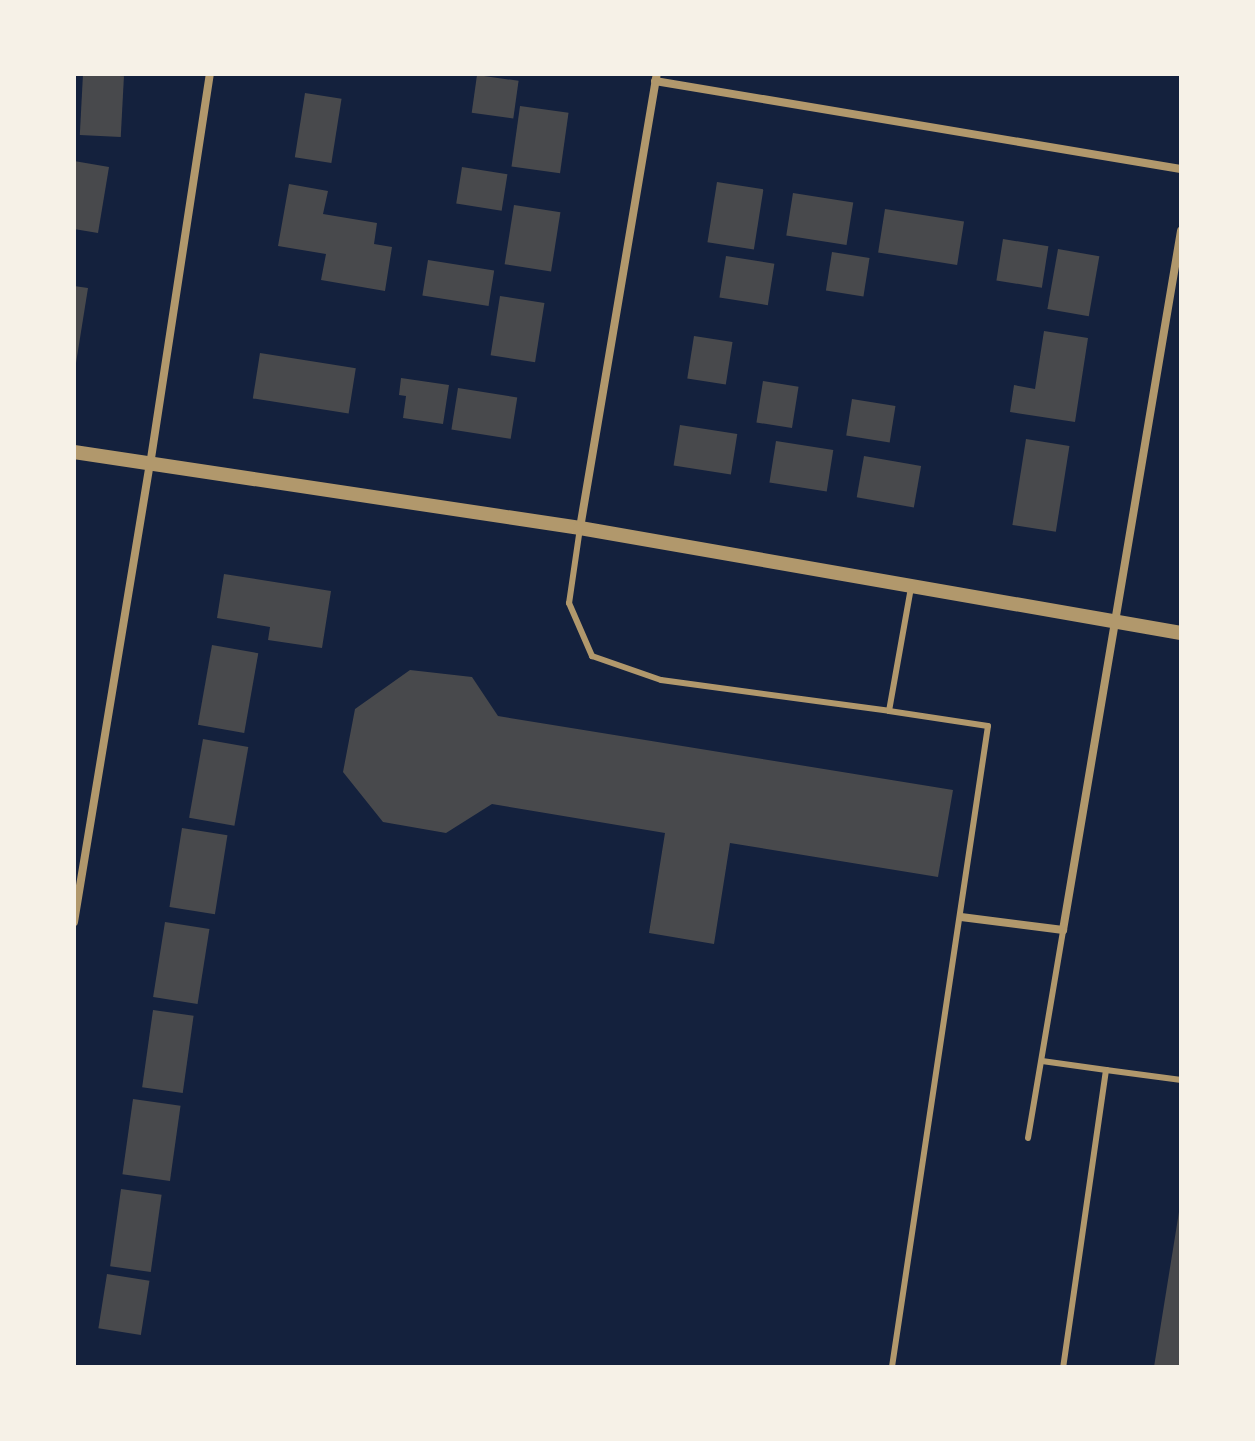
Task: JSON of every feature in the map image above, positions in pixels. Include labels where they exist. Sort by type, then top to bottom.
[{"type":"street","points":[[74,922],[150,465],[210,74]]},
{"type":"street","points":[[580,528],[656,78],[1181,169]]},
{"type":"street","points":[[961,917],[1063,930],[1181,231]]},
{"type":"street","points":[[74,452],[580,528],[1181,633]]},
{"type":"lane","points":[[580,528],[569,603],[592,656],[661,680],[988,726],[892,1367]]},
{"type":"lane","points":[[889,711],[911,588]]},
{"type":"lane","points":[[1028,1138],[1063,930]]},
{"type":"lane","points":[[1042,1061],[1181,1080]]},
{"type":"lane","points":[[1063,1367],[1106,1070]]},
{"type":"building","points":[[83,74],[124,76],[121,137],[80,135]]},
{"type":"building","points":[[477,75],[519,81],[513,118],[472,113]]},
{"type":"building","points":[[305,93],[342,99],[331,163],[295,157]]},
{"type":"building","points":[[520,106],[569,113],[560,173],[512,166]]},
{"type":"building","points":[[74,161],[109,167],[98,233],[74,229]]},
{"type":"building","points":[[462,167],[507,174],[502,211],[456,204]]},
{"type":"building","points":[[717,182],[763,189],[754,250],[707,242]]},
{"type":"building","points":[[289,184],[328,191],[323,214],[377,223],[374,244],[392,247],[385,291],[321,280],[326,254],[278,246]]},
{"type":"building","points":[[793,193],[853,203],[847,245],[786,235]]},
{"type":"building","points":[[514,205],[560,212],[551,272],[505,264]]},
{"type":"building","points":[[885,209],[964,222],[957,265],[878,252]]},
{"type":"building","points":[[1003,239],[1048,246],[1042,288],[996,280]]},
{"type":"building","points":[[1058,249],[1099,256],[1089,316],[1047,309]]},
{"type":"building","points":[[832,252],[870,258],[863,296],[826,291]]},
{"type":"building","points":[[726,256],[774,264],[768,305],[719,297]]},
{"type":"building","points":[[428,260],[494,270],[489,306],[422,296]]},
{"type":"building","points":[[74,286],[88,288],[76,363],[74,363]]},
{"type":"building","points":[[500,296],[544,303],[535,362],[491,355]]},
{"type":"building","points":[[1044,331],[1088,338],[1075,422],[1010,412],[1014,385],[1035,389]]},
{"type":"building","points":[[694,336],[733,342],[726,385],[687,378]]},
{"type":"building","points":[[260,353],[356,368],[349,414],[253,398]]},
{"type":"building","points":[[401,378],[449,385],[443,424],[403,418],[406,396],[399,395]]},
{"type":"building","points":[[763,381],[799,387],[792,428],[756,422]]},
{"type":"building","points":[[458,388],[517,397],[511,439],[451,429]]},
{"type":"building","points":[[852,399],[895,406],[890,442],[846,436]]},
{"type":"building","points":[[680,425],[737,434],[731,475],[674,465]]},
{"type":"building","points":[[1026,439],[1069,446],[1056,532],[1012,525]]},
{"type":"building","points":[[776,441],[833,450],[827,492],[769,482]]},
{"type":"building","points":[[864,456],[921,466],[914,507],[857,497]]},
{"type":"building","points":[[224,574],[331,591],[322,648],[268,640],[270,627],[217,618]]},
{"type":"building","points":[[212,645],[258,653],[244,733],[198,725]]},
{"type":"building","points":[[410,670],[472,677],[498,716],[953,790],[938,877],[730,843],[714,944],[649,933],[665,833],[492,804],[446,833],[383,822],[343,772],[355,709]]},
{"type":"building","points":[[203,739],[248,747],[234,826],[189,818]]},
{"type":"building","points":[[182,828],[227,835],[215,914],[169,907]]},
{"type":"building","points":[[165,922],[209,929],[198,1004],[153,997]]},
{"type":"building","points":[[153,1010],[194,1016],[183,1093],[142,1087]]},
{"type":"building","points":[[133,1099],[181,1106],[170,1181],[122,1174]]},
{"type":"building","points":[[121,1189],[162,1195],[151,1272],[110,1266]]},
{"type":"building","points":[[1179,1212],[1181,1367],[1154,1367]]},
{"type":"building","points":[[107,1274],[149,1281],[141,1335],[98,1328]]}]
